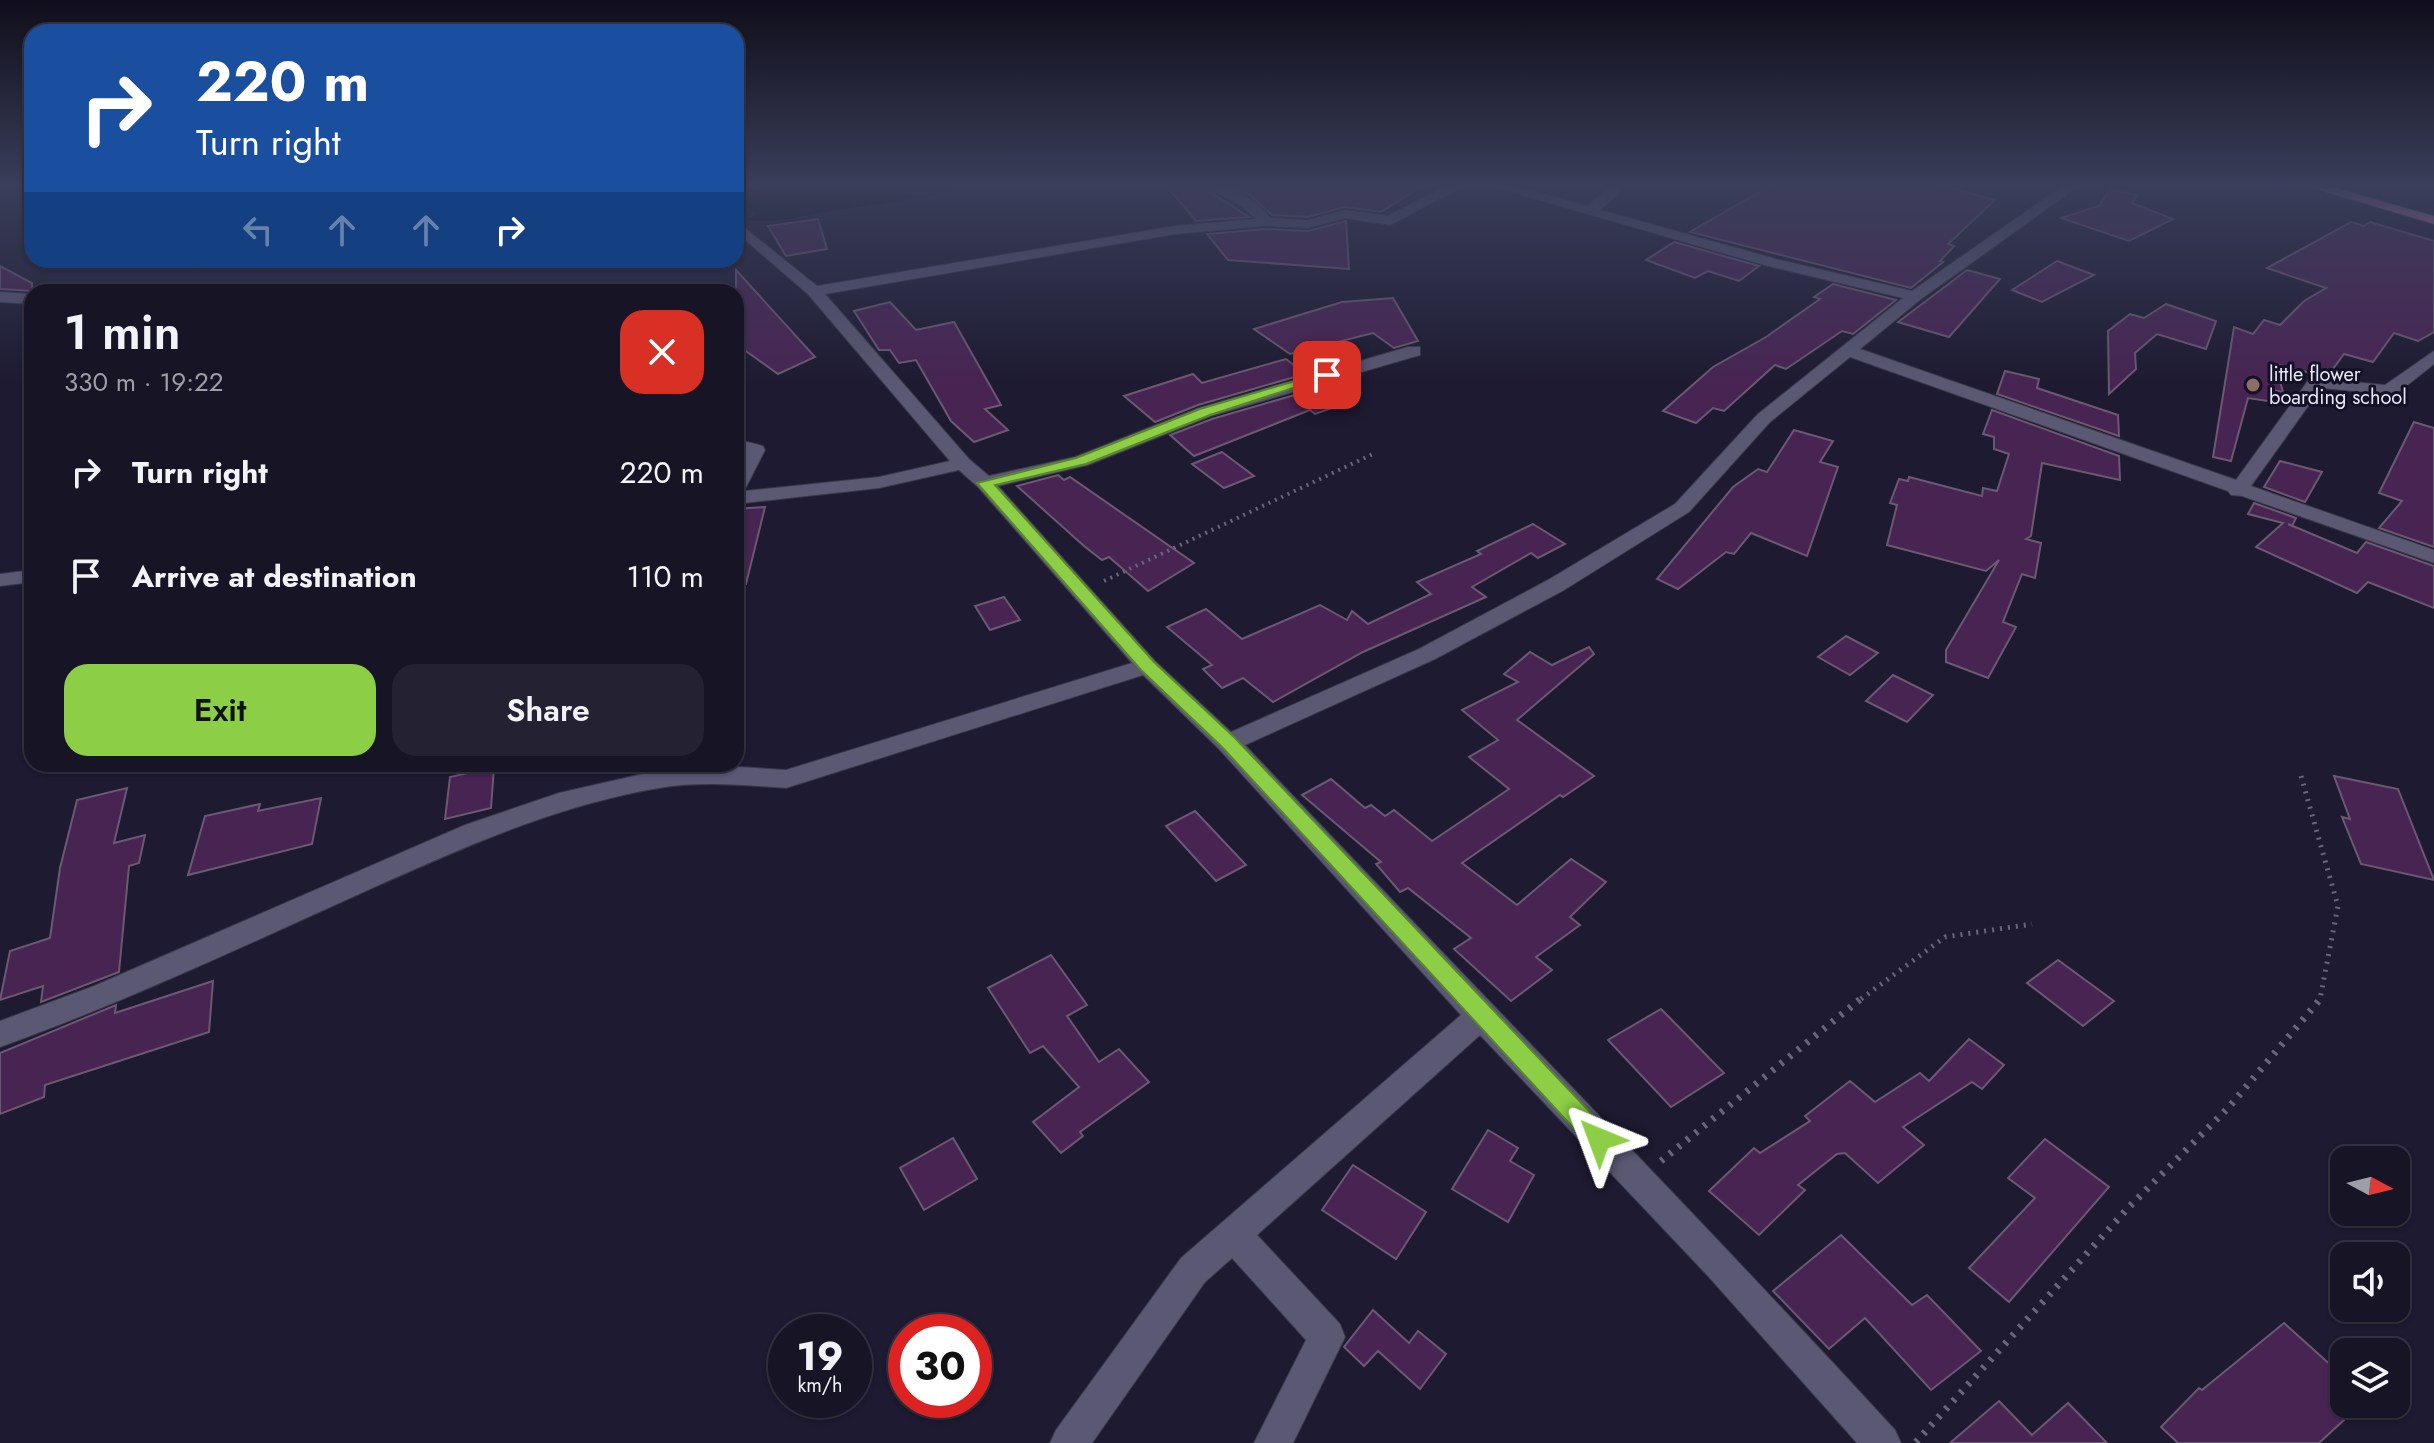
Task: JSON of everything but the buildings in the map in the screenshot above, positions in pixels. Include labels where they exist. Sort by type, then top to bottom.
[{"type":"street","points":[[766,250],[814,291],[962,463],[985,483],[1147,666],[1228,743],[1882,1443]]},
{"type":"street","points":[[814,291],[1055,250]]},
{"type":"street","points":[[1727,250],[1915,296]]},
{"type":"street","points":[[1228,743],[1427,654],[1556,585],[1682,508],[1764,418],[1915,296],[1980,250]]},
{"type":"street","points":[[0,297],[24,298]]},
{"type":"street","points":[[1848,350],[2238,491],[2434,557]]},
{"type":"street","points":[[985,483],[1081,461],[1205,412],[1414,351]]},
{"type":"street","points":[[2238,491],[2316,382],[2389,391],[2434,356]]},
{"type":"street","points":[[744,447],[756,450],[744,473]]},
{"type":"street","points":[[744,497],[938,471],[962,463]]},
{"type":"street","points":[[0,580],[24,577]]},
{"type":"street","points":[[0,1034],[104,995],[474,832],[568,800],[660,779],[724,775],[786,779],[1147,666]]},
{"type":"street","points":[[1069,1443],[1193,1270],[1481,1016]]},
{"type":"street","points":[[1234,1235],[1327,1337],[1273,1443]]},
{"type":"path","points":[[1081,592],[1375,453]]},
{"type":"path","points":[[1915,1443],[2128,1208],[2229,1107],[2323,995],[2338,906],[2301,776]]},
{"type":"path","points":[[1638,1179],[1879,984],[1945,937],[2032,924]]},
{"type":"place","name":"little flower boarding school","points":[[2253,385]]},
{"type":"route","points":[[1327,375],[1205,412],[1081,461],[985,483],[1147,666],[1228,743],[1599,1139]]}]
